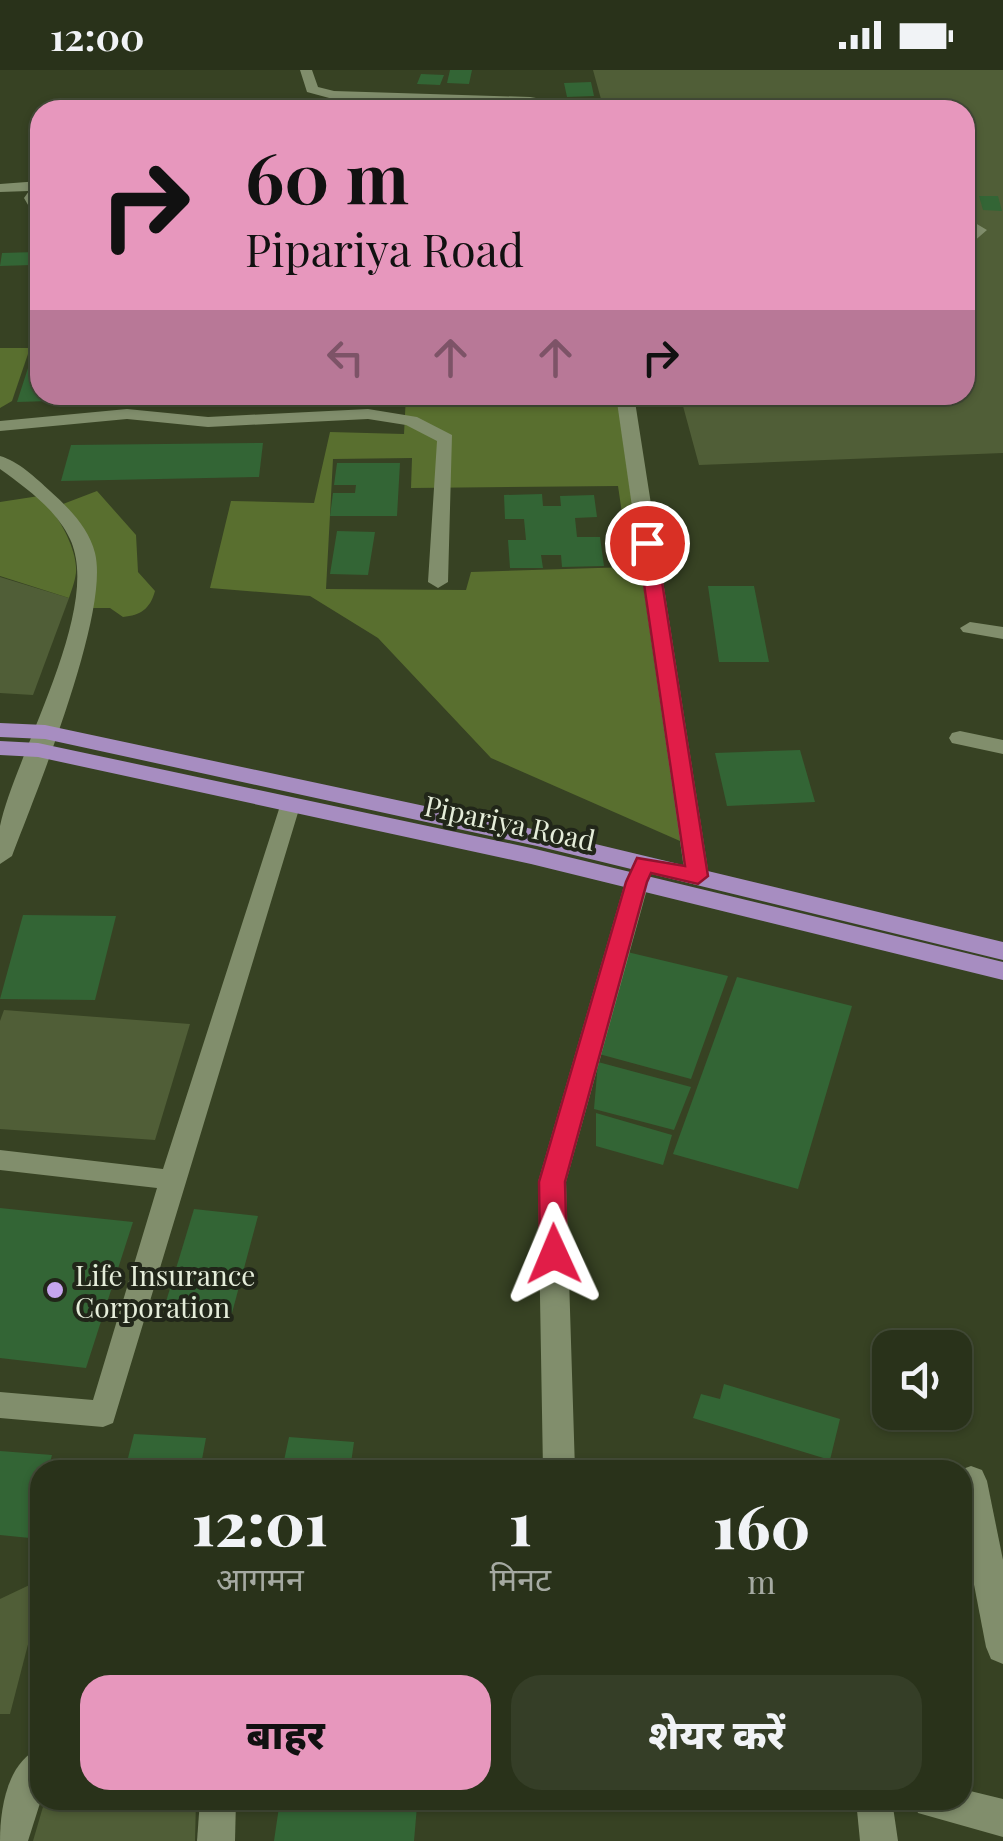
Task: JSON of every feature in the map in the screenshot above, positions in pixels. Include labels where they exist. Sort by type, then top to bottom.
[{"type":"main road","name":"Pipariya Road","points":[[0,730],[290,806],[640,873],[698,876],[1003,951]]},
{"type":"main road","name":"Pipariya Road","points":[[0,748],[41,741],[640,873],[1003,972]]},
{"type":"street","points":[[306,70],[312,90],[332,95],[522,100]]},
{"type":"street","points":[[627,405],[698,876]]},
{"type":"street","points":[[0,426],[28,413],[127,414],[208,422],[368,414],[429,427],[446,439],[438,582]]},
{"type":"street","points":[[0,461],[52,498],[86,556],[82,619],[0,856]]},
{"type":"street","points":[[970,628],[1003,633]]},
{"type":"street","points":[[960,738],[1003,747]]},
{"type":"street","points":[[559,1460],[552,1182],[640,873]]},
{"type":"street","points":[[972,1486],[1003,1647]]},
{"type":"street","points":[[9,1841],[30,1782]]},
{"type":"street","points":[[216,1841],[218,1810]]},
{"type":"street","points":[[875,1810],[879,1841]]},
{"type":"street","points":[[971,1810],[1003,1818]]},
{"type":"lane","points":[[0,188],[30,186]]},
{"type":"lane","points":[[0,1405],[104,1414],[172,1180],[290,806]]},
{"type":"lane","points":[[0,1160],[172,1180]]},
{"type":"green space","points":[[593,70],[1003,70],[1003,453],[699,465],[683,405],[975,405],[975,100],[601,100]]},
{"type":"green space","points":[[0,348],[30,348],[12,401],[0,408]]},
{"type":"green space","points":[[405,405],[618,405],[680,841],[491,758],[378,638],[310,596],[210,588],[231,501],[314,503],[330,432],[404,434]],"holes":[[[412,458],[411,488],[618,486],[630,567],[471,572],[466,590],[326,589],[333,459]]]},
{"type":"green space","points":[[97,491],[136,535],[138,572],[155,591],[147,607],[135,615],[123,617],[110,608],[88,608],[63,504]]},
{"type":"green space","points":[[39,496],[57,519],[75,558],[69,598],[0,576],[0,502]]},
{"type":"green space","points":[[0,577],[69,598],[33,695],[0,693]]},
{"type":"green space","points":[[4,1010],[190,1024],[155,1140],[0,1129],[0,1021]]},
{"type":"green space","points":[[30,1585],[30,1637],[10,1714],[0,1714],[0,1599]]},
{"type":"green space","points":[[42,1810],[196,1810],[195,1841],[33,1841]]},
{"type":"building","points":[[450,70],[472,70],[469,84],[447,83]]},
{"type":"building","points":[[421,74],[444,75],[440,85],[417,84]]},
{"type":"building","points":[[591,82],[594,96],[567,97],[564,83]]},
{"type":"building","points":[[979,196],[998,196],[1002,211],[983,210]]},
{"type":"building","points":[[30,252],[30,265],[0,266],[2,253]]},
{"type":"building","points":[[30,362],[30,402],[17,402]]},
{"type":"building","points":[[263,443],[259,477],[61,481],[71,445]]},
{"type":"building","points":[[337,463],[400,463],[397,516],[330,516],[333,493],[355,493],[356,485],[334,485]]},
{"type":"building","points":[[542,494],[543,506],[561,506],[560,496],[594,495],[597,517],[575,518],[577,537],[600,537],[604,566],[562,567],[561,555],[541,555],[543,568],[510,568],[508,540],[526,540],[524,519],[505,519],[504,495]]},
{"type":"building","points":[[337,531],[375,532],[368,575],[330,574]]},
{"type":"building","points":[[708,586],[754,586],[769,662],[719,662]]},
{"type":"building","points":[[800,750],[815,802],[727,806],[715,753]]},
{"type":"building","points":[[23,915],[116,916],[95,1000],[0,999]]},
{"type":"building","points":[[623,951],[728,976],[691,1079],[599,1054]]},
{"type":"building","points":[[737,977],[852,1006],[798,1189],[673,1154]]},
{"type":"building","points":[[598,1062],[691,1087],[674,1130],[594,1109]]},
{"type":"building","points":[[596,1113],[672,1135],[663,1165],[596,1146]]},
{"type":"building","name":"Life Insurance Corporation","points":[[0,1208],[133,1222],[86,1368],[0,1358]]},
{"type":"building","points":[[194,1209],[258,1216],[232,1313],[165,1305]]},
{"type":"building","points":[[724,1384],[840,1419],[830,1460],[693,1418],[701,1394],[720,1399]]},
{"type":"building","points":[[134,1434],[206,1438],[202,1460],[128,1460]]},
{"type":"building","points":[[289,1437],[354,1442],[351,1460],[284,1460]]},
{"type":"building","points":[[0,1451],[52,1455],[51,1460],[30,1460],[30,1538],[0,1535]]},
{"type":"building","points":[[279,1810],[417,1810],[414,1841],[274,1841]]},
{"type":"place","name":"Life Insurance Corporation","points":[[55,1290]]},
{"type":"route","points":[[554,1254],[552,1182],[636,882],[644,864],[698,876],[647,543]]}]
